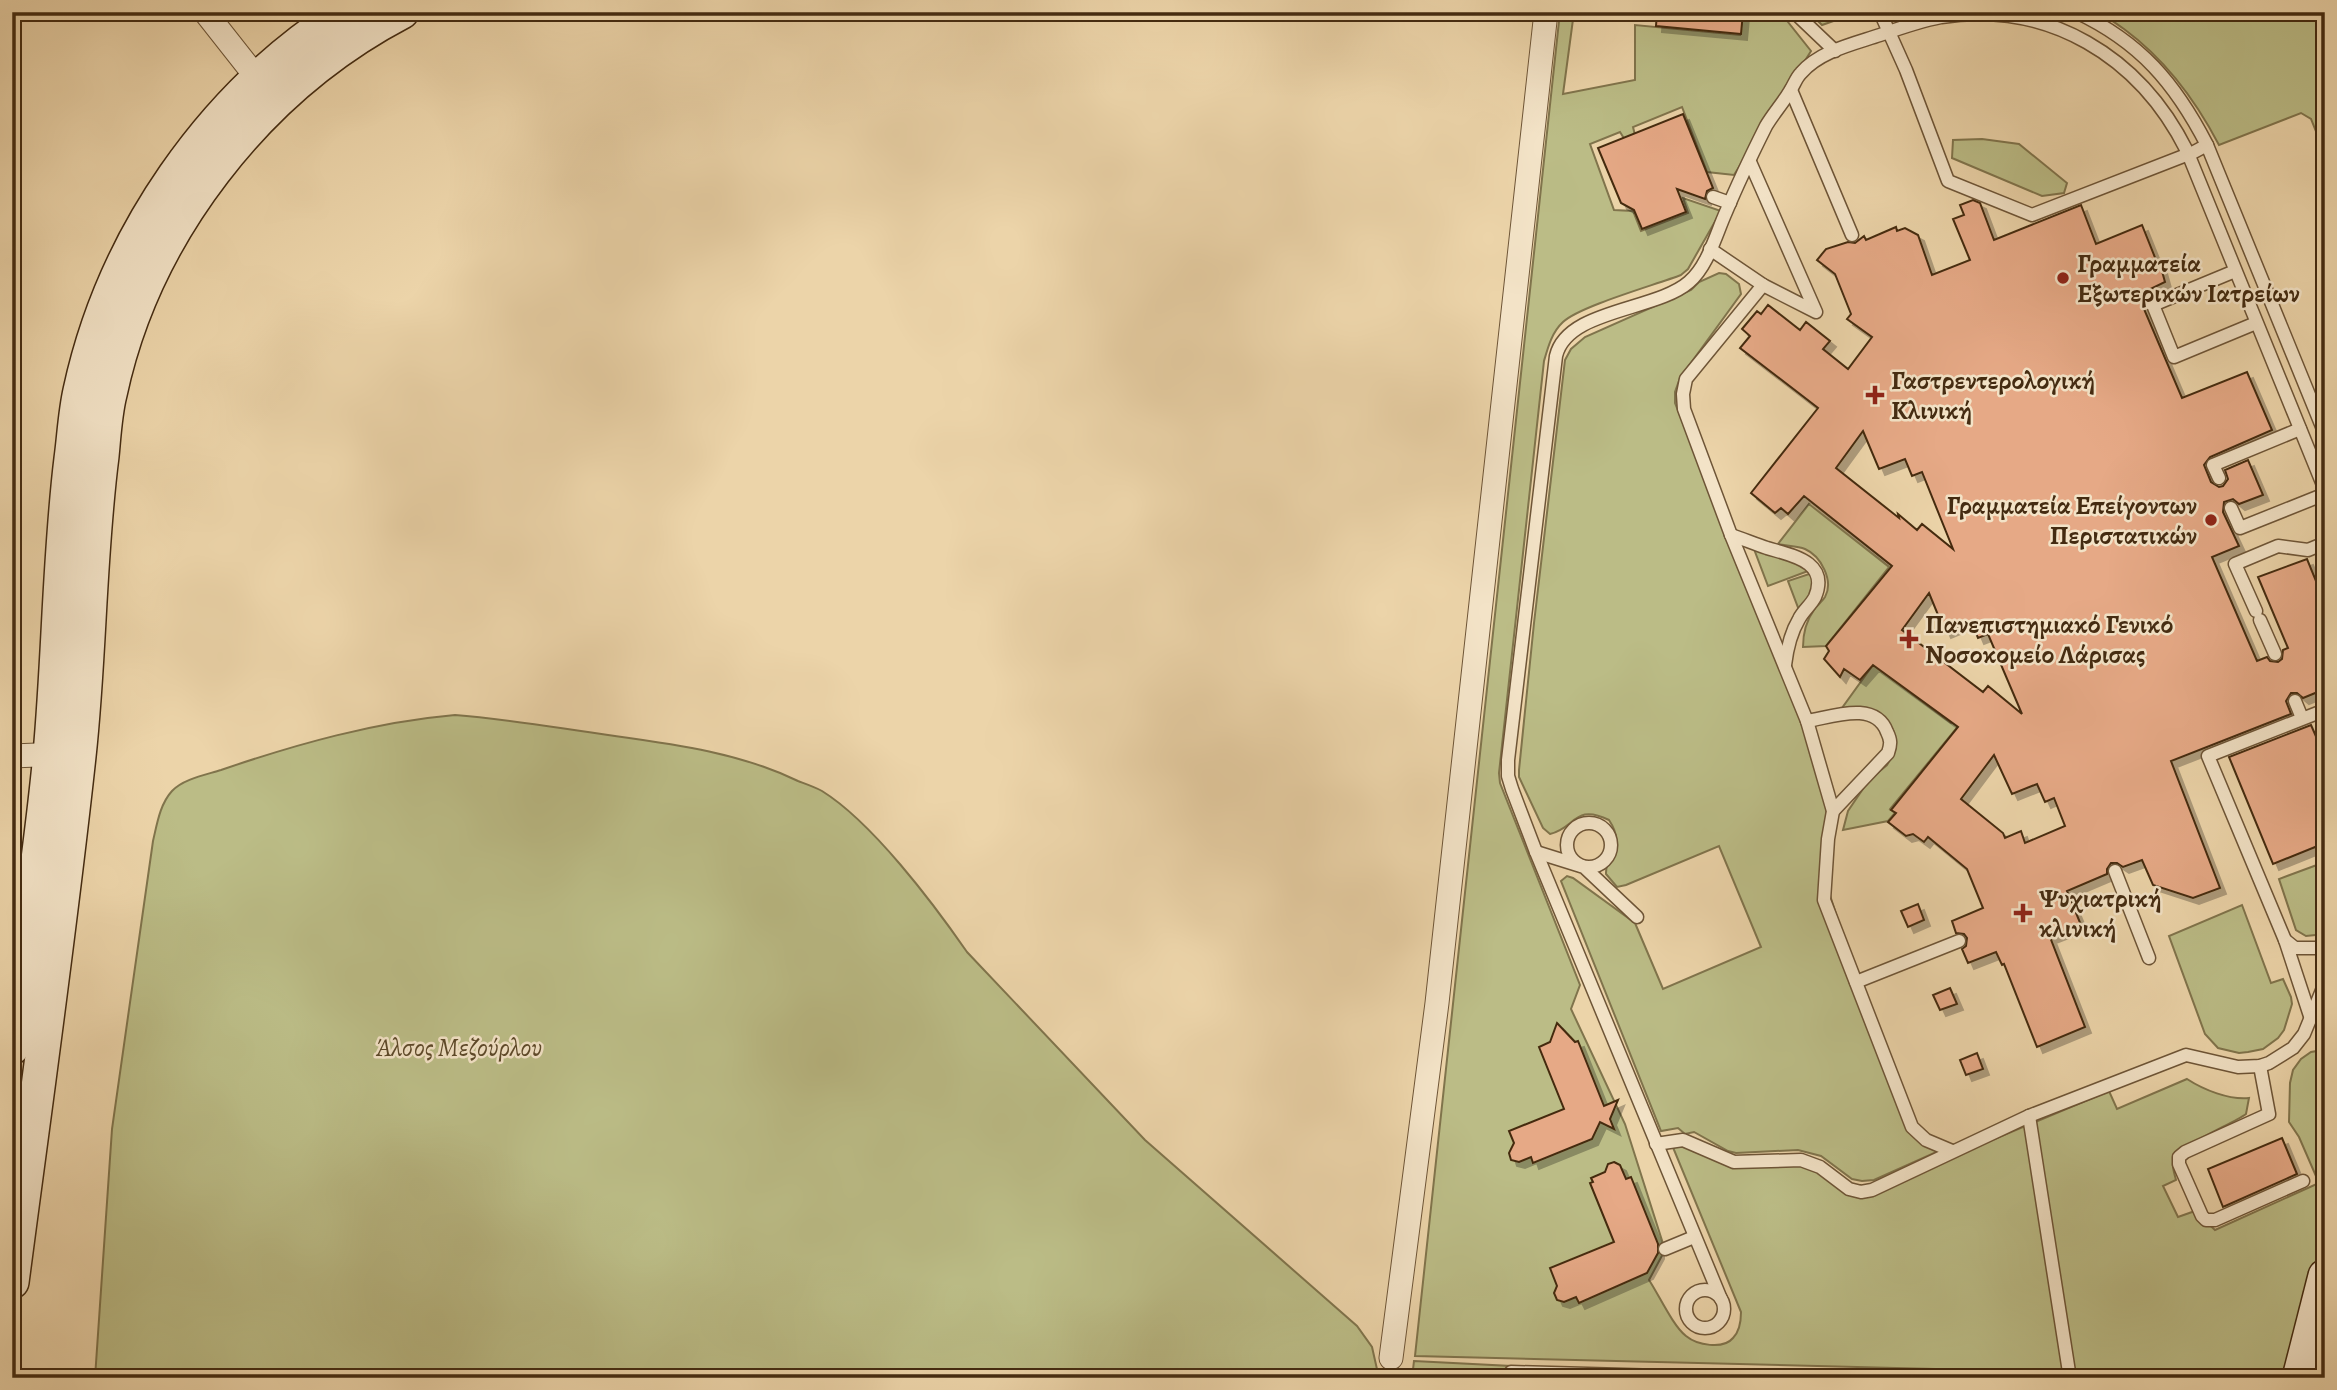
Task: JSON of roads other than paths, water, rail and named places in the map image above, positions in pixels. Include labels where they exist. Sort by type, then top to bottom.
[{"type":"street","points":[[205,12],[257,78]]},
{"type":"street","points":[[12,1048],[65,753],[64,515],[79,393],[93,341],[114,286],[140,232],[194,148],[257,78],[343,12]]},
{"type":"street","points":[[12,1282],[65,753],[109,395],[122,349],[164,247],[194,200],[247,132],[310,73],[345,47],[402,12]]},
{"type":"street","points":[[1391,1358],[1437,1003],[1546,12]]},
{"type":"street","points":[[12,756],[65,753]]},
{"type":"street","points":[[2299,1378],[2325,1276]]},
{"type":"lane","points":[[1794,12],[1835,51]]},
{"type":"lane","points":[[1880,12],[1948,181],[2032,215],[2207,145]]},
{"type":"lane","points":[[2076,12],[2114,33],[2152,63],[2183,100],[2207,145],[2325,434]]},
{"type":"lane","points":[[1721,1299],[1536,852],[1508,776],[1558,347],[1563,340],[1578,327],[1672,292],[1688,283],[1698,272],[1767,124],[1798,76],[1814,59],[1889,32],[1910,18],[1991,15],[2040,23],[2085,41],[2117,62],[2146,87],[2176,128],[2190,153],[2325,470]]},
{"type":"lane","points":[[1791,90],[1852,235]]},
{"type":"lane","points":[[2190,153],[2325,492],[2240,528],[2231,508]]},
{"type":"lane","points":[[1710,249],[1763,285],[1816,312],[1750,162]]},
{"type":"lane","points":[[1713,197],[1730,203]]},
{"type":"lane","points":[[2235,271],[2153,305],[2175,357],[2256,323]]},
{"type":"lane","points":[[1763,285],[1686,379],[1684,409],[1731,535],[1807,721],[1833,811],[1828,839],[1824,900],[1912,1127],[1926,1140],[1952,1151]]},
{"type":"lane","points":[[2219,478],[2213,465],[2300,429]]},
{"type":"lane","points":[[1731,535],[1797,555],[1810,565],[1815,573],[1817,585],[1814,598],[1799,618],[1787,645],[1785,670]]},
{"type":"lane","points":[[2275,654],[2235,564],[2278,545],[2308,550],[2325,543]]},
{"type":"lane","points":[[2294,701],[2302,718]]},
{"type":"lane","points":[[2310,1016],[2285,940],[2208,756],[2325,710]]},
{"type":"lane","points":[[1807,721],[1854,712],[1876,716],[1885,727],[1891,742],[1888,753],[1833,811]]},
{"type":"lane","points":[[1536,852],[1584,867],[1637,917]]},
{"type":"lane","points":[[2115,870],[2149,958]]},
{"type":"lane","points":[[2285,940],[2295,948],[2325,948]]},
{"type":"lane","points":[[1856,982],[1959,941]]},
{"type":"lane","points":[[1656,1143],[1683,1140],[1734,1162],[1801,1160],[1819,1167],[1849,1189],[1861,1192],[1872,1190],[2029,1116],[2186,1055],[2238,1067],[2260,1066],[2281,1057],[2293,1048],[2304,1034],[2325,983]]},
{"type":"lane","points":[[2310,1016],[2325,1019]]},
{"type":"lane","points":[[2260,1066],[2269,1114],[2185,1152],[2179,1157],[2179,1164],[2206,1220],[2215,1220],[2303,1181]]},
{"type":"lane","points":[[2029,1116],[2068,1378]]},
{"type":"lane","points":[[1665,1249],[1694,1237]]},
{"type":"lane","points":[[1511,1372],[1734,1378]]},
{"type":"place","name":"Γραμματεία Εξωτερικών Ιατρείων","points":[[2063,278]]},
{"type":"place","name":"Γαστρεντερολογική Κλινική","points":[[1875,395]]},
{"type":"place","name":"Γραμματεία Επείγοντων Περιστατικών","points":[[2211,520]]},
{"type":"place","name":"Πανεπιστημιακό Γενικό Νοσοκομείο Λάρισας","points":[[1909,639]]},
{"type":"place","name":"Ψυχιατρική κλινική","points":[[2023,913]]},
{"type":"park label","name":"Άλσος Μεζούρλου","points":[[458,1047]]}]
